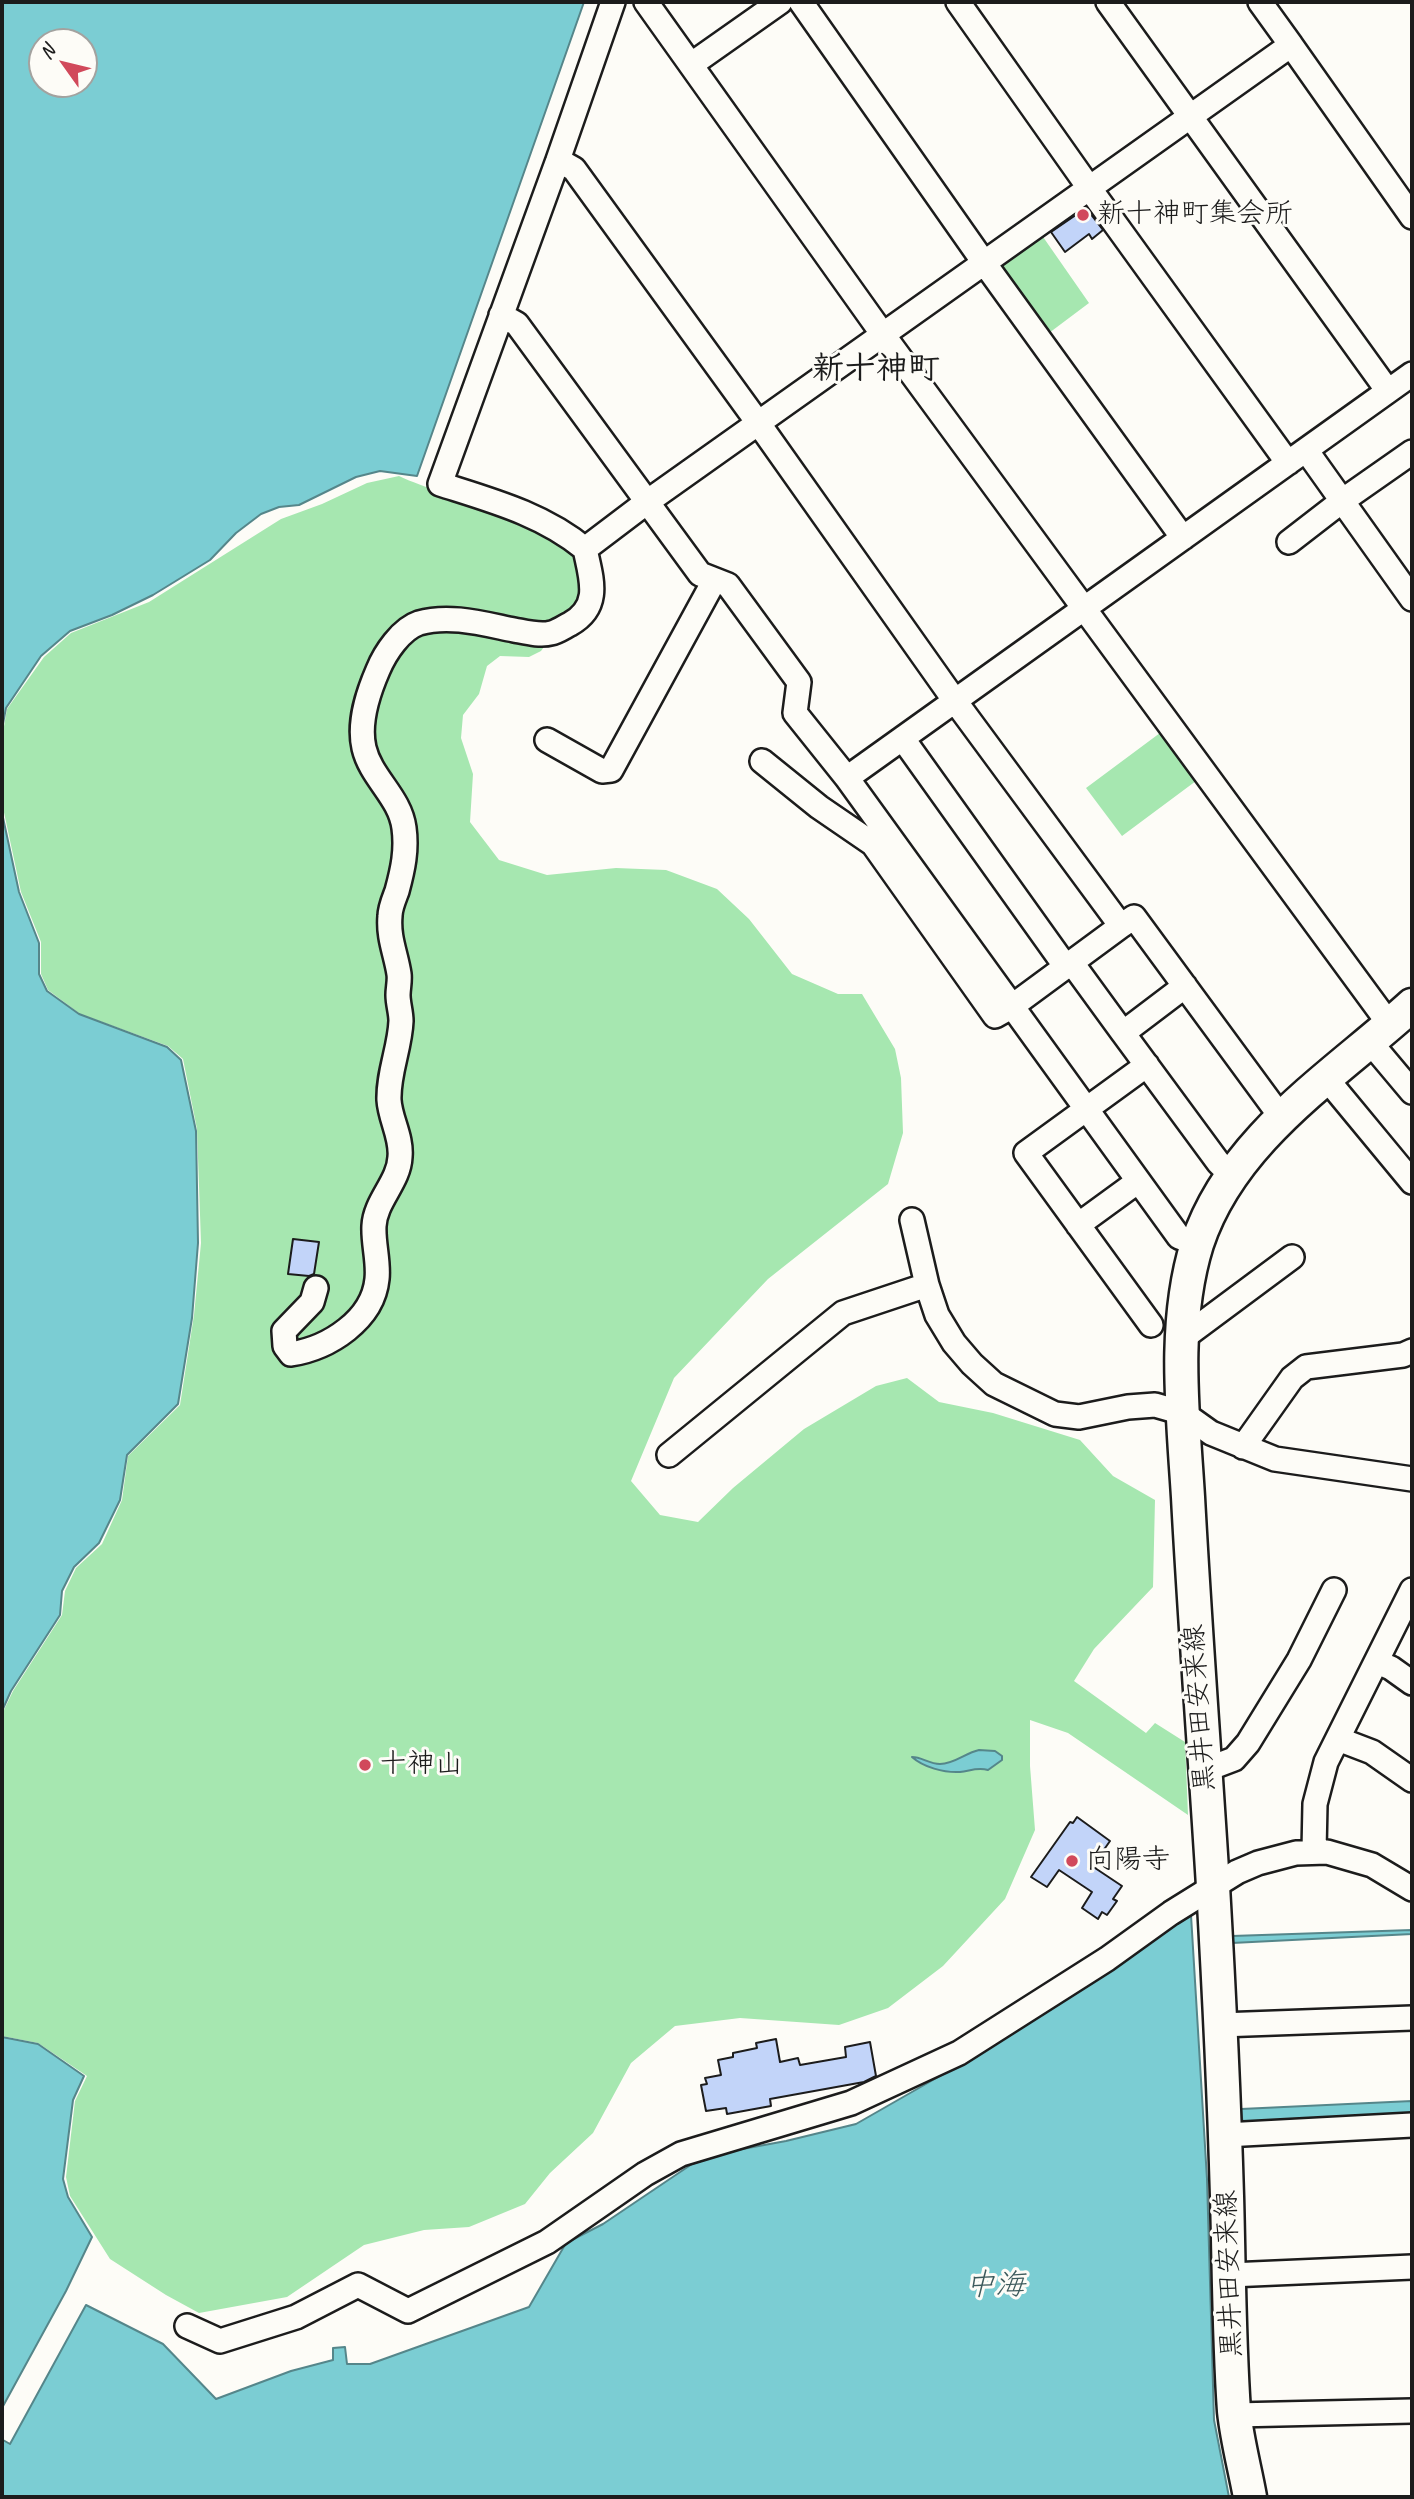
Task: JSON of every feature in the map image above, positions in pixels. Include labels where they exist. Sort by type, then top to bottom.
[{"type":"main road","name":"黒井田安来線","points":[[1250,2497],[1234,2414],[1220,2025],[1183,1413],[1182,1338],[1186,1300],[1198,1244],[1213,1207],[1231,1175],[1281,1117],[1391,1024]]},
{"type":"street","points":[[316,1288],[312,1302],[284,1331],[285,1346],[291,1354],[311,1351],[330,1342],[356,1321],[372,1301],[378,1278],[374,1224],[401,1159],[400,1141],[389,1102],[389,1083],[401,1020],[398,997],[400,976],[391,947],[390,915],[406,851],[404,825],[398,806],[374,773],[364,747],[363,724],[370,690],[380,666],[398,639],[417,624],[463,620],[550,634],[578,619],[587,611],[592,598],[592,580],[585,549],[555,528],[500,502],[440,484],[613,2]]},
{"type":"street","points":[[646,2],[884,336],[1391,1024],[1412,1092]]},
{"type":"street","points":[[692,64],[780,2]]},
{"type":"street","points":[[801,2],[985,264],[1183,538]]},
{"type":"street","points":[[958,2],[1090,189],[1297,456],[1342,501],[1409,588]]},
{"type":"street","points":[[1108,2],[1388,391]]},
{"type":"street","points":[[1260,2],[1412,217]]},
{"type":"street","points":[[585,549],[647,502],[1291,44]]},
{"type":"street","points":[[558,160],[574,169],[955,701],[1121,926]]},
{"type":"street","points":[[501,315],[517,324],[700,575],[728,585],[799,682],[795,713],[847,778],[1137,1182],[1179,1237],[1198,1244]]},
{"type":"street","points":[[847,778],[1412,374]]},
{"type":"street","points":[[1289,542],[1412,452]]},
{"type":"street","points":[[547,740],[602,771],[611,770],[714,581]]},
{"type":"street","points":[[903,739],[1069,965],[1124,1033],[1218,1162],[1231,1175]]},
{"type":"street","points":[[762,761],[819,807],[873,844],[995,1016],[1012,1007],[1134,917],[1281,1117]]},
{"type":"street","points":[[1124,1033],[1185,986]]},
{"type":"street","points":[[1147,1065],[1026,1153],[1151,1325]]},
{"type":"street","points":[[1326,1079],[1412,1182]]},
{"type":"street","points":[[1078,1225],[1137,1182]]},
{"type":"street","points":[[912,1220],[937,1315],[954,1343],[987,1378],[1011,1395],[1055,1414],[1079,1417],[1128,1407],[1155,1405],[1183,1413],[1211,1433],[1275,1459],[1412,1479]]},
{"type":"street","points":[[1182,1338],[1292,1258]]},
{"type":"street","points":[[668,1455],[843,1313],[927,1285]]},
{"type":"street","points":[[1243,1447],[1292,1378],[1306,1367],[1412,1351]]},
{"type":"street","points":[[1205,1770],[1234,1759],[1248,1743],[1299,1660],[1334,1590]]},
{"type":"street","points":[[1314,1851],[1315,1804],[1319,1783],[1412,1590]]},
{"type":"street","points":[[1377,1662],[1412,1683]]},
{"type":"street","points":[[1338,1739],[1372,1752],[1412,1780]]},
{"type":"street","points":[[187,2326],[220,2341],[296,2317],[358,2285],[408,2311],[547,2242],[645,2174],[681,2154],[851,2103],[959,2053],[1107,1959],[1171,1913],[1237,1872],[1258,1863],[1314,1851],[1359,1860],[1412,1888]]},
{"type":"street","points":[[1220,2025],[1412,2018]]},
{"type":"street","points":[[1225,2135],[1412,2125]]},
{"type":"street","points":[[1230,2275],[1412,2267]]},
{"type":"street","points":[[1234,2414],[1412,2411]]},
{"type":"green space","points":[[1041,234],[1089,303],[1049,333],[1002,267],[1002,261]]},
{"type":"green space","points":[[399,476],[527,523],[551,536],[570,551],[585,572],[586,596],[565,617],[541,651],[529,657],[500,656],[487,666],[479,694],[463,715],[461,738],[473,774],[470,822],[499,860],[547,875],[616,868],[666,870],[717,889],[749,919],[792,974],[838,994],[862,994],[895,1049],[901,1078],[903,1133],[888,1184],[768,1279],[674,1378],[631,1481],[660,1515],[698,1522],[733,1488],[804,1429],[876,1386],[907,1378],[939,1402],[993,1413],[1080,1440],[1113,1476],[1155,1500],[1153,1587],[1094,1649],[1074,1681],[1146,1733],[1155,1723],[1185,1742],[1188,1815],[1068,1733],[1030,1720],[1035,1830],[1005,1899],[943,1966],[888,2008],[839,2025],[740,2018],[675,2026],[631,2063],[593,2133],[550,2173],[525,2204],[469,2227],[424,2230],[364,2245],[287,2297],[199,2313],[110,2259],[70,2196],[66,2177],[75,2101],[87,2076],[38,2043],[2,2036],[2,1714],[13,1691],[62,1615],[65,1591],[76,1568],[102,1544],[122,1500],[128,1456],[180,1405],[194,1315],[201,1243],[197,1129],[183,1059],[168,1046],[80,1014],[48,990],[41,974],[41,942],[21,892],[2,803],[3,732],[7,709],[44,657],[71,633],[149,602],[281,519],[367,483]]},
{"type":"green space","points":[[1164,730],[1200,778],[1122,836],[1086,788]]},
{"type":"water","points":[[2,2],[584,2],[417,476],[380,471],[356,477],[299,505],[279,507],[261,514],[236,533],[210,560],[153,595],[70,631],[41,656],[6,708],[2,729]]},
{"type":"water","points":[[2,813],[19,892],[39,943],[39,974],[47,991],[79,1014],[167,1047],[181,1060],[196,1131],[198,1243],[192,1318],[178,1404],[127,1455],[120,1500],[99,1543],[74,1567],[62,1591],[60,1615],[11,1691],[2,1711]]},
{"type":"water","points":[[979,1750],[995,1751],[1002,1756],[1002,1760],[988,1770],[954,1772],[928,1766],[912,1757],[945,1764]]},
{"type":"water","name":"中海","points":[[1191,1915],[1207,2179],[1214,2420],[1229,2497],[3,2497],[3,2440],[10,2444],[86,2305],[163,2344],[216,2399],[291,2371],[333,2360],[333,2348],[345,2347],[347,2364],[370,2364],[529,2307],[566,2243],[603,2224],[692,2164],[726,2152],[856,2124],[980,2053]]},
{"type":"water","points":[[1412,1930],[1412,1934],[1232,1943],[1232,1936]]},
{"type":"water","points":[[2,2037],[38,2044],[84,2076],[73,2100],[63,2179],[68,2197],[92,2237],[66,2291],[2,2408]]},
{"type":"water","points":[[1412,2101],[1412,2118],[1243,2126],[1241,2109]]},
{"type":"building","name":"新十神町集会所","points":[[1086,208],[1103,230],[1092,239],[1089,234],[1065,252],[1051,232]]},
{"type":"building","points":[[293,1239],[319,1242],[314,1274],[288,1274]]},
{"type":"building","name":"向陽寺","points":[[1077,1817],[1110,1841],[1103,1851],[1106,1853],[1095,1868],[1122,1886],[1113,1899],[1117,1901],[1107,1915],[1102,1912],[1098,1919],[1082,1908],[1092,1892],[1059,1870],[1047,1887],[1031,1877],[1070,1822],[1073,1823]]},
{"type":"building","points":[[776,2039],[780,2062],[798,2058],[800,2065],[846,2057],[845,2047],[870,2042],[876,2076],[864,2082],[770,2099],[771,2106],[727,2114],[726,2108],[706,2111],[701,2085],[707,2084],[705,2078],[721,2075],[718,2060],[733,2057],[733,2053],[757,2048],[756,2043]]},
{"type":"place","name":"新十神町集会所","points":[[1083,215]]},
{"type":"place","name":"十神山","points":[[365,1765]]},
{"type":"place","name":"向陽寺","points":[[1072,1861]]},
{"type":"district","name":"新十神町","points":[[876,370]]}]
